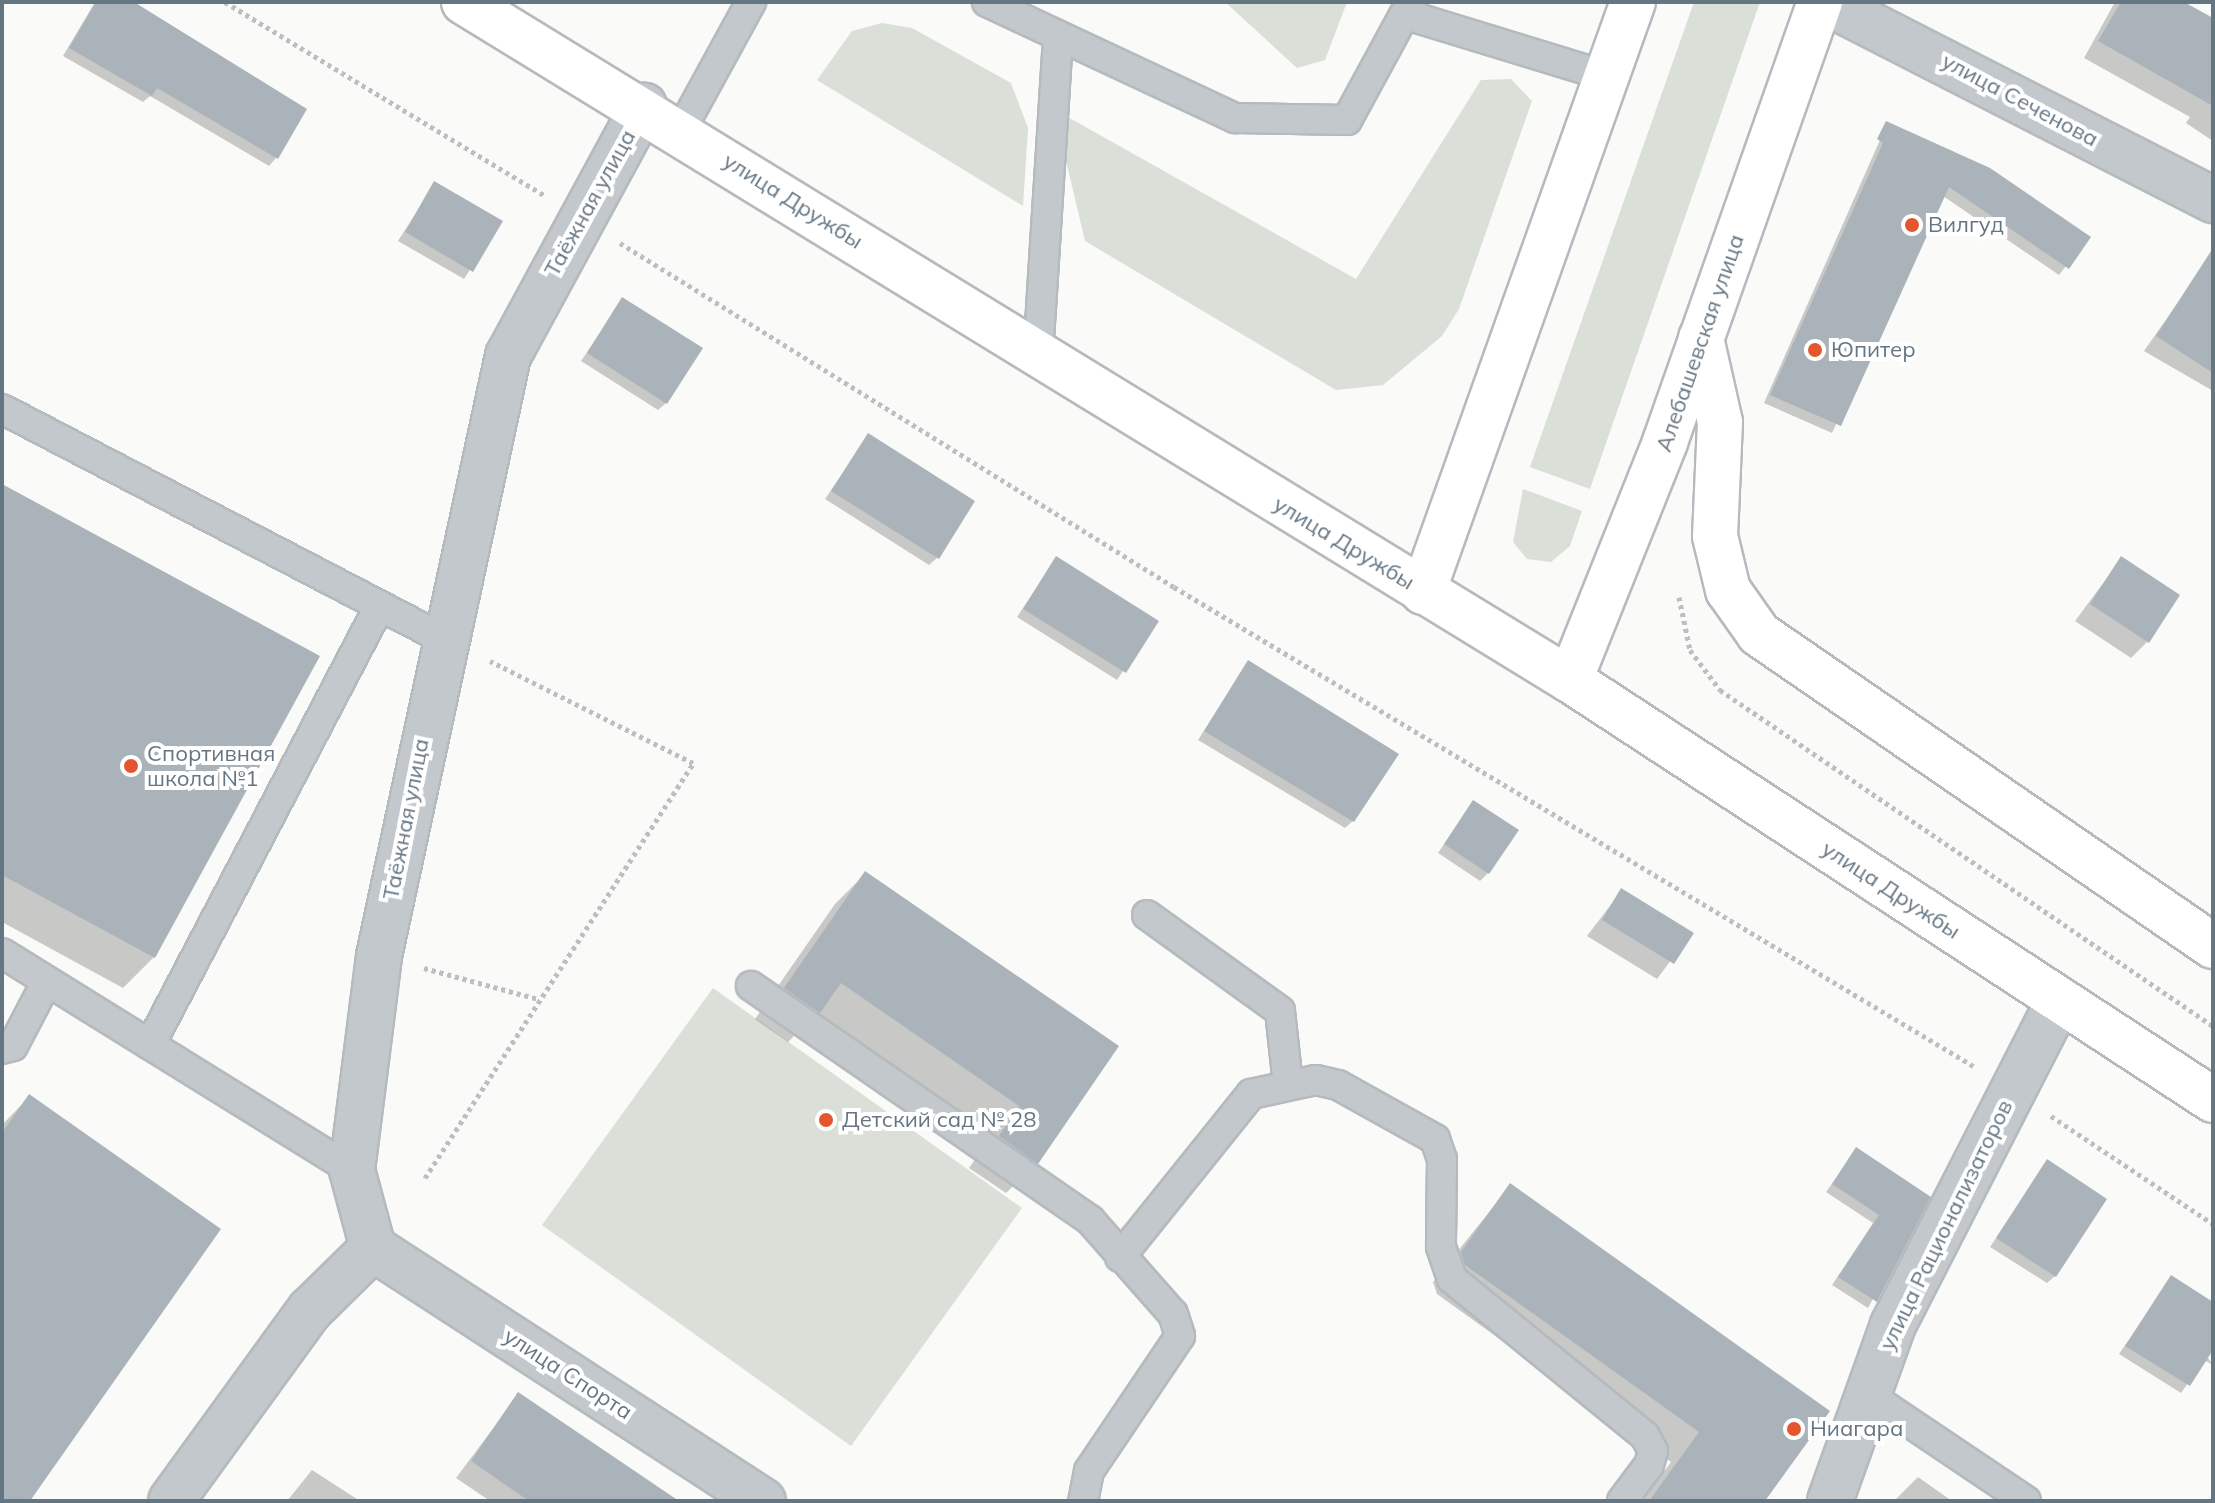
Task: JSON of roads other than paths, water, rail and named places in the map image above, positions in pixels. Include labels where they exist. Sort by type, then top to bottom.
[{"type":"main road","name":"улица Дружбы","points":[[464,2],[644,105],[1038,356],[1570,680],[2213,1100]]},
{"type":"main road","points":[[1423,592],[1633,2]]},
{"type":"main road","name":"Алебашевская улица","points":[[1570,680],[1701,338],[1823,2]]},
{"type":"main road","points":[[1701,338],[1720,422],[1715,536],[1728,590],[1759,634],[2213,946]]},
{"type":"street","name":"улица Сеченова","points":[[1823,2],[2213,200]]},
{"type":"street","name":"Таёжная улица","points":[[373,1248],[352,1170],[379,956],[442,638],[508,356],[580,218],[644,105]]},
{"type":"street","name":"улица Рационализаторов","points":[[1830,1501],[1893,1325],[2059,1000]]},
{"type":"street","points":[[171,1501],[310,1310],[373,1248]]},
{"type":"street","name":"улица Спорта","points":[[373,1248],[763,1501]]},
{"type":"lane","points":[[987,2],[1058,38],[1235,118],[1347,120],[1409,8],[1607,76]]},
{"type":"lane","points":[[681,130],[755,3]]},
{"type":"lane","points":[[1038,356],[1058,38]]},
{"type":"lane","points":[[2,409],[442,638]]},
{"type":"lane","points":[[150,1045],[380,605]]},
{"type":"lane","points":[[1147,915],[1280,1011],[1288,1085]]},
{"type":"lane","points":[[2,953],[352,1170]]},
{"type":"lane","points":[[2,1075],[7,1048],[47,981]]},
{"type":"lane","points":[[751,986],[1090,1220],[1173,1314],[1180,1336],[1089,1471],[1083,1501]]},
{"type":"lane","points":[[1120,1257],[1251,1094],[1288,1085],[1338,1085],[1435,1139],[1443,1173],[1441,1247],[1452,1279],[1633,1424],[1653,1451],[1622,1501]]},
{"type":"lane","points":[[1870,1396],[2026,1501]]},
{"type":"place","name":"Вилгуд","points":[[1912,225]]},
{"type":"place","name":"Юпитер","points":[[1815,350]]},
{"type":"place","name":"Спортивная школа №1","points":[[131,766]]},
{"type":"place","name":"Детский сад № 28","points":[[826,1120]]},
{"type":"place","name":"Ниагара","points":[[1794,1429]]}]
